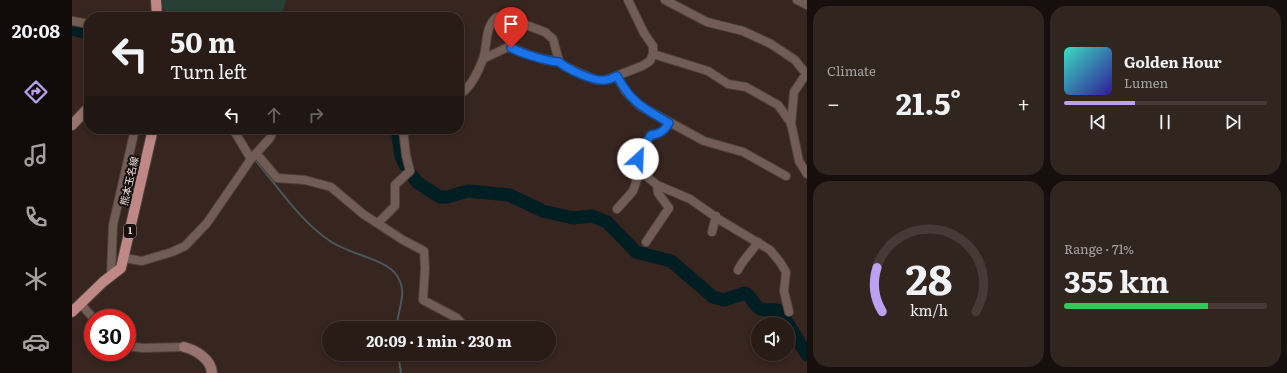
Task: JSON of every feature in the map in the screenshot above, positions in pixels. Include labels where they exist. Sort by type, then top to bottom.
[{"type":"main road","points":[[156,0],[157,12]]},
{"type":"main road","name":"熊本玉名線","points":[[72,312],[111,275],[121,268],[152,134]]},
{"type":"street","points":[[483,59],[508,47],[523,53],[559,62],[564,66],[596,80],[606,80],[642,66],[650,61],[653,54],[653,46],[644,33],[628,0]]},
{"type":"street","points":[[665,0],[707,22],[743,31],[771,44],[795,60],[806,74],[794,92],[791,125],[799,161],[807,174]]},
{"type":"street","points":[[797,0],[807,5]]},
{"type":"street","points":[[464,92],[471,84],[483,59],[488,30],[493,20],[496,18],[515,21],[545,32],[553,39],[559,62]]},
{"type":"street","points":[[72,21],[84,23]]},
{"type":"street","points":[[653,54],[708,71],[728,84],[746,87],[765,96],[778,106],[791,125]]},
{"type":"street","points":[[617,76],[626,92],[640,106],[704,141],[743,152],[786,176]]},
{"type":"street","points":[[72,125],[84,113]]},
{"type":"street","points":[[617,209],[634,191],[640,170],[638,159],[641,150],[651,135],[664,131],[669,123]]},
{"type":"street","points":[[111,275],[113,226],[134,134]]},
{"type":"street","points":[[237,134],[254,156],[277,178],[305,180],[331,187],[363,214],[378,222],[403,240],[424,251],[425,268],[423,300],[457,318],[460,321]]},
{"type":"street","points":[[124,258],[142,261],[172,252],[185,246],[206,223],[254,156],[272,134]]},
{"type":"street","points":[[378,222],[395,206],[395,185],[410,171],[406,155],[404,134]]},
{"type":"street","points":[[640,170],[657,185],[690,199],[770,250],[786,272],[784,291],[789,312]]},
{"type":"street","points":[[646,242],[669,208],[658,193],[657,185]]},
{"type":"street","points":[[712,232],[716,216]]},
{"type":"street","points":[[738,270],[741,263],[752,253],[758,242]]},
{"type":"street","points":[[82,304],[86,309]]},
{"type":"street","points":[[136,347],[184,347],[197,351],[206,361],[212,373]]},
{"type":"green space","points":[[160,0],[286,0],[282,12],[168,12],[160,7]]},
{"type":"waterway","points":[[72,29],[84,32]]},
{"type":"waterway","points":[[398,134],[401,156],[405,165]]},
{"type":"waterway","points":[[256,161],[290,204],[319,233],[337,245],[374,260],[390,268],[395,273],[402,287],[402,300],[398,321]]},
{"type":"waterway","points":[[410,173],[418,183],[440,197],[447,197],[468,191],[509,195],[543,211],[573,218],[592,216],[607,222],[636,252],[671,261],[713,297],[724,300],[745,293],[759,308],[781,312],[807,355]]},
{"type":"waterway","points":[[399,361],[401,373]]},
{"type":"route","points":[[511,48],[523,53],[535,55],[542,59],[559,62],[564,66],[596,80],[606,80],[617,76],[626,92],[640,106],[669,123],[664,131],[651,135],[641,150],[638,159]]}]
